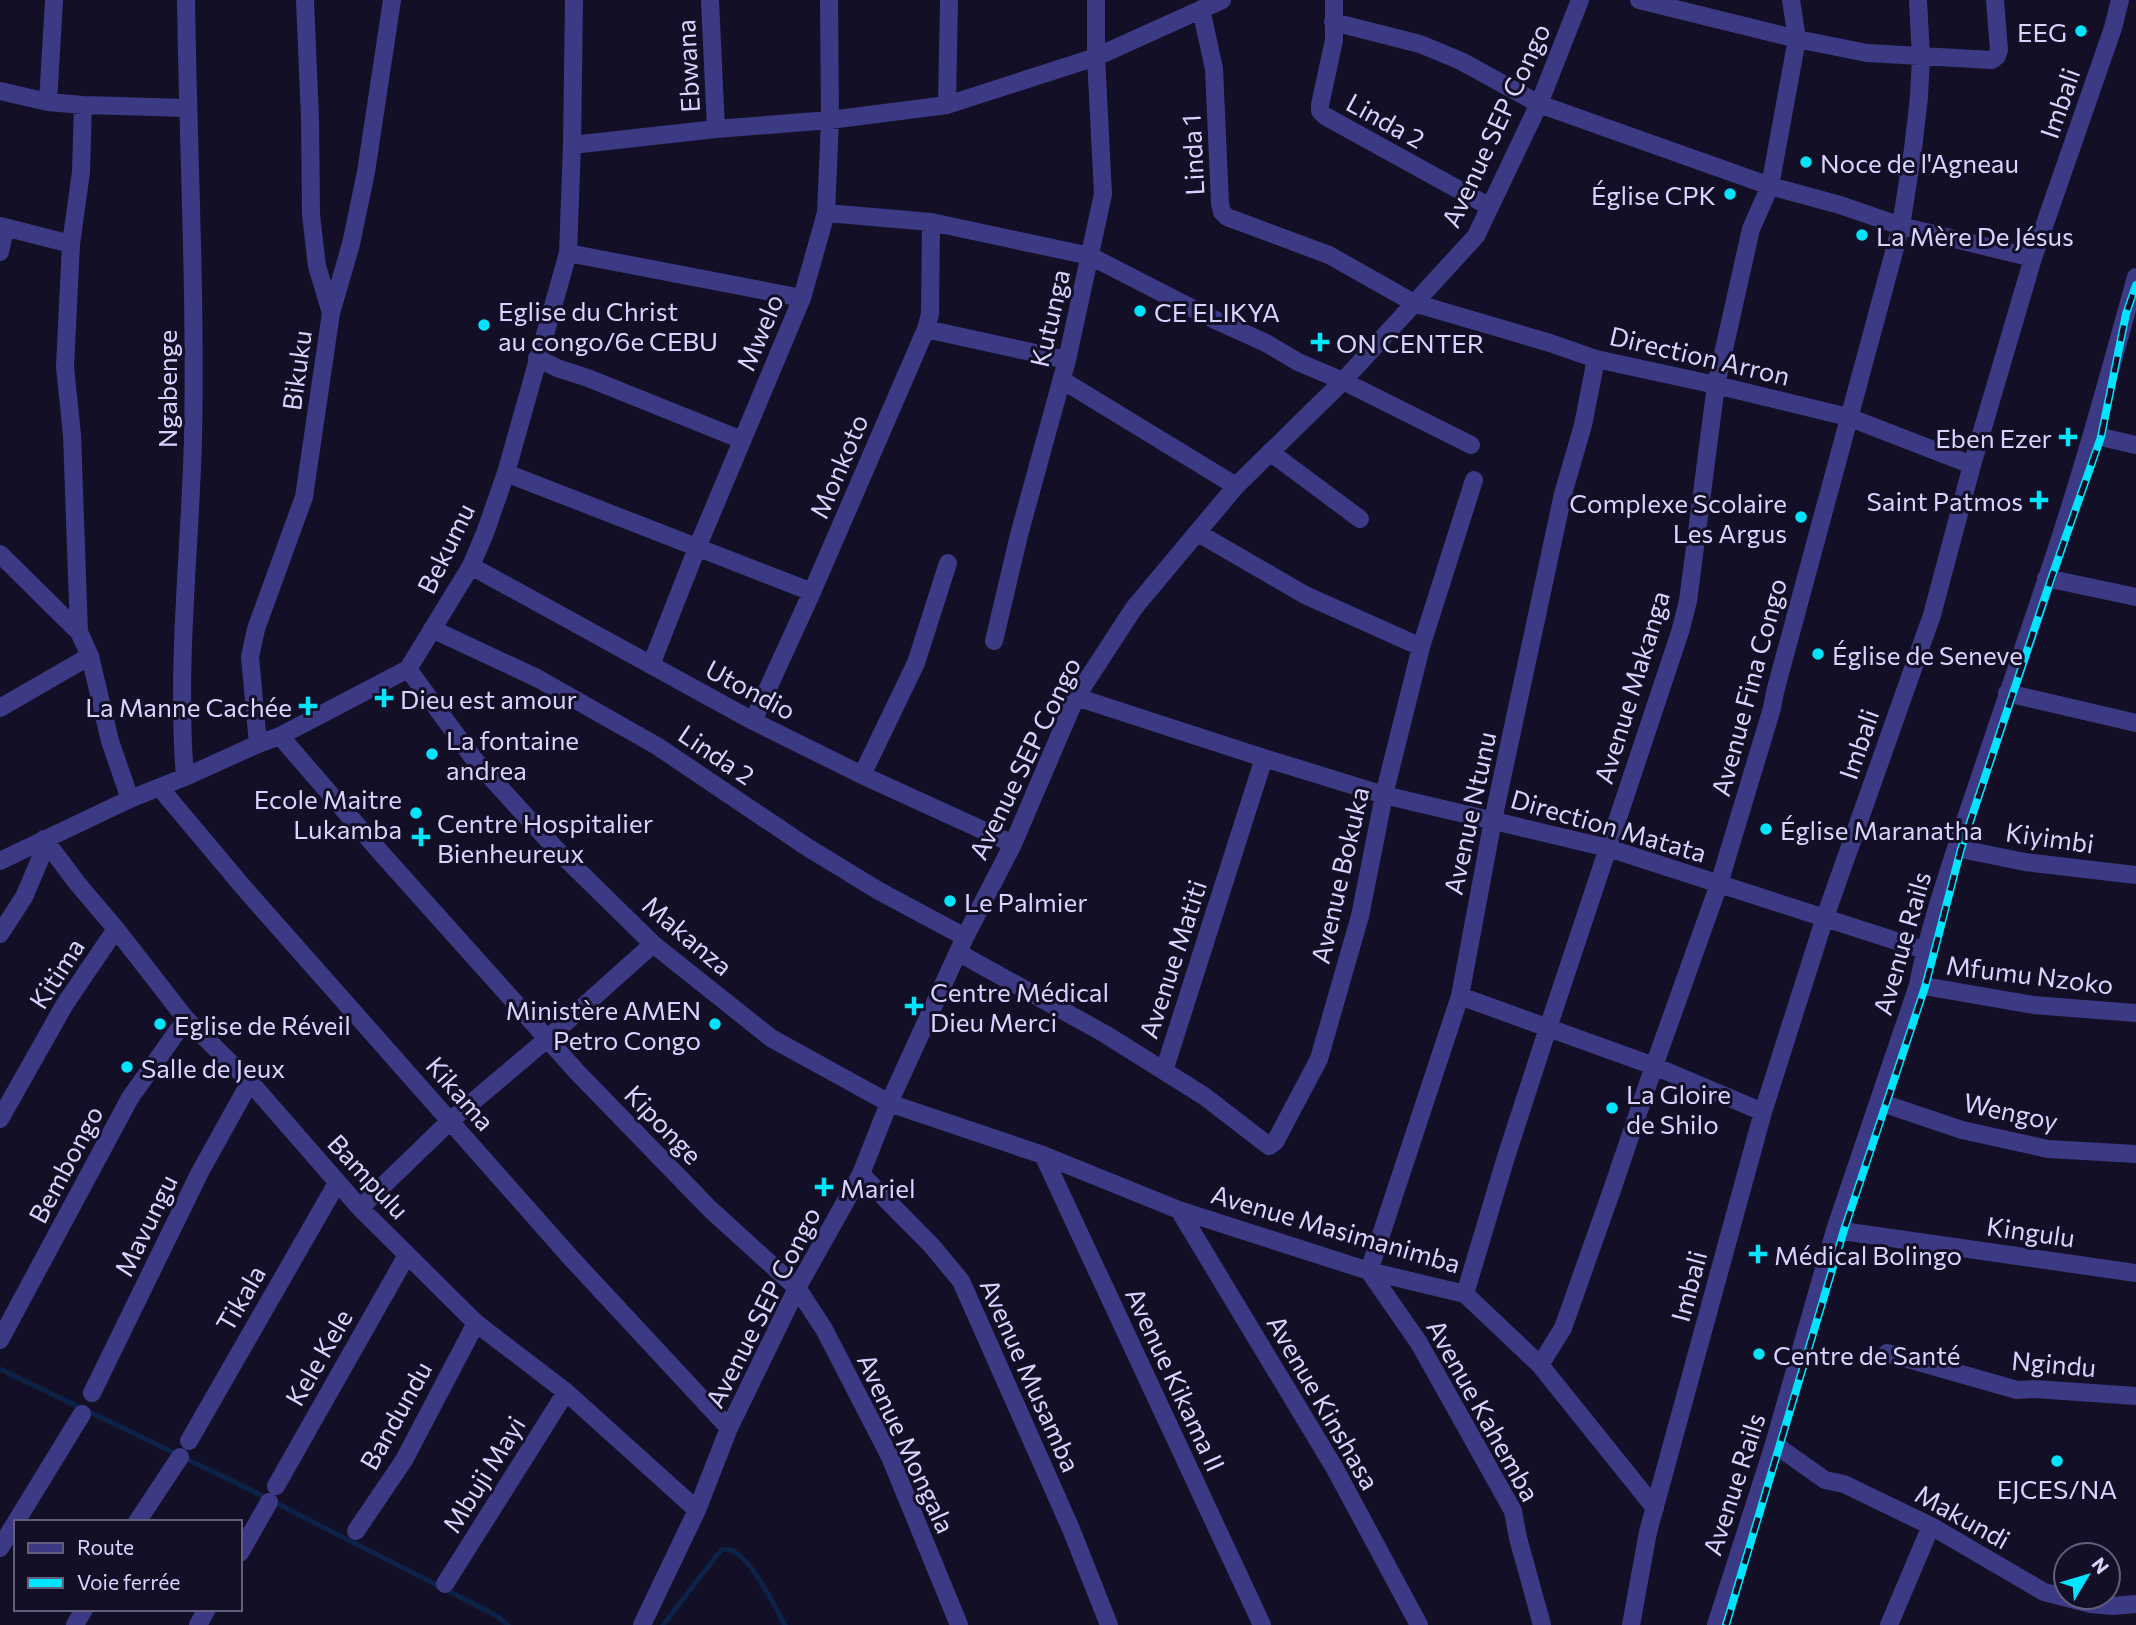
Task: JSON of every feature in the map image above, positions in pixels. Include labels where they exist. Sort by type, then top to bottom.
[{"type":"street","points":[[48,102],[54,0]]},
{"type":"street","name":"Ngabenge","points":[[185,777],[181,736],[183,625],[193,440],[193,290],[186,0]]},
{"type":"street","points":[[305,0],[311,215],[317,266],[331,313]]},
{"type":"street","name":"Bikuku","points":[[258,744],[250,657],[257,629],[304,497],[331,313],[351,244],[366,172],[392,0]]},
{"type":"street","name":"Bekumu","points":[[408,669],[471,566],[485,533],[506,473],[568,253],[574,0]]},
{"type":"street","name":"Ebwana","points":[[710,0],[716,129]]},
{"type":"street","name":"Mwelo","points":[[651,665],[802,298],[826,213],[830,120],[829,0]]},
{"type":"street","points":[[947,105],[949,0]]},
{"type":"street","name":"Kutunga","points":[[994,641],[1019,535],[1067,360],[1103,194],[1096,0]]},
{"type":"street","points":[[572,145],[830,120],[947,105],[1096,57],[1222,0]]},
{"type":"street","name":"Linda 2","points":[[1334,0],[1334,40],[1320,111],[1490,207]]},
{"type":"street","name":"Avenue SEP Congo","points":[[642,1625],[697,1510],[729,1428],[797,1288],[861,1174],[889,1103],[962,945],[1013,844],[1076,697],[1134,608],[1236,486],[1343,380],[1476,236],[1539,104],[1580,0]]},
{"type":"street","points":[[1639,0],[1797,39],[1875,54],[1992,60],[1999,50],[1995,0]]},
{"type":"street","name":"Avenue Makanga","points":[[1465,1294],[1506,1157],[1688,601],[1716,385],[1752,229],[1770,186],[1797,39],[1791,0]]},
{"type":"street","name":"Avenue Fina Congo","points":[[1539,1365],[1563,1328],[1719,884],[1772,708],[1774,692],[1901,226],[1919,97],[1921,57],[1917,0]]},
{"type":"street","name":"Imbali","points":[[1655,1508],[1763,1112],[1825,917],[1932,615],[1972,465],[2033,258],[2113,28],[2120,0]]},
{"type":"street","name":"Linda 1","points":[[1201,9],[1214,69],[1222,212],[1227,217],[1329,255],[1414,303]]},
{"type":"street","points":[[1334,22],[1420,44],[1461,61],[1539,104],[1770,186],[1840,205],[1901,226],[2033,258]]},
{"type":"street","points":[[0,91],[48,102],[187,108]]},
{"type":"street","points":[[79,632],[72,435],[65,367],[71,244],[81,172],[83,105]]},
{"type":"street","points":[[826,213],[931,222],[1090,256],[1298,362],[1343,380],[1471,445]]},
{"type":"street","name":"Monkoto","points":[[753,720],[812,592],[926,329],[930,314],[931,222]]},
{"type":"street","points":[[0,252],[2,227],[71,244]]},
{"type":"street","points":[[568,253],[802,298]]},
{"type":"street","name":"Avenue Rails","points":[[1716,1625],[1774,1444],[1835,1230],[1917,985],[1924,950],[1956,848],[2131,315],[2136,277]]},
{"type":"street","name":"Direction Arron","points":[[1414,303],[1596,359],[1848,417],[1972,465]]},
{"type":"street","points":[[926,329],[1067,360]]},
{"type":"street","points":[[537,358],[742,440]]},
{"type":"street","name":"Avenue Ntunu","points":[[1369,1271],[1460,996],[1493,820],[1560,508],[1583,425],[1596,359]]},
{"type":"street","points":[[1062,380],[1236,486]]},
{"type":"street","points":[[2092,435],[2136,445]]},
{"type":"street","points":[[1270,452],[1360,519]]},
{"type":"street","points":[[506,473],[812,592]]},
{"type":"street","name":"Avenue Bokuka","points":[[1164,1071],[1204,1096],[1262,1142],[1269,1146],[1275,1142],[1319,1059],[1360,916],[1384,794],[1420,647],[1475,480]]},
{"type":"street","points":[[1198,533],[1305,595],[1420,647]]},
{"type":"street","points":[[0,554],[79,632],[90,656],[110,741],[130,799]]},
{"type":"street","points":[[862,775],[916,663],[948,563]]},
{"type":"street","name":"Utondio","points":[[471,566],[753,720],[862,775],[1013,844]]},
{"type":"street","points":[[2046,578],[2136,597]]},
{"type":"street","name":"Linda 2","points":[[432,629],[537,678],[657,746],[807,847],[962,945]]},
{"type":"street","points":[[0,708],[90,656]]},
{"type":"street","points":[[0,860],[130,799],[280,736],[408,669]]},
{"type":"street","name":"Makanza","points":[[408,669],[474,759],[556,849],[653,944],[771,1038],[889,1103]]},
{"type":"street","points":[[2007,693],[2136,723]]},
{"type":"street","name":"Direction Matata","points":[[1076,697],[1384,794],[1608,848],[1924,950]]},
{"type":"street","name":"Kiponge","points":[[280,736],[547,1039],[710,1209],[797,1288]]},
{"type":"street","name":"Avenue Matiti","points":[[962,945],[1164,1071],[1264,758]]},
{"type":"street","name":"Kikama","points":[[160,788],[244,888],[571,1258],[729,1428]]},
{"type":"street","points":[[0,934],[24,897],[45,841]]},
{"type":"street","name":"Bampulu","points":[[45,841],[186,1019],[250,1082],[360,1208],[476,1323],[566,1391],[697,1510]]},
{"type":"street","name":"Kiyimbi","points":[[1956,848],[2025,862],[2136,875]]},
{"type":"street","name":"Kitima","points":[[0,1119],[65,1004],[116,929]]},
{"type":"street","points":[[360,1208],[450,1121],[653,944]]},
{"type":"street","name":"Mfumu Nzoko","points":[[1917,985],[2033,1005],[2136,1013]]},
{"type":"street","points":[[1460,996],[1654,1066],[1763,1112]]},
{"type":"street","name":"Bembongo","points":[[0,1340],[130,1098],[186,1019]]},
{"type":"street","name":"Mavungu","points":[[92,1393],[200,1172],[250,1082]]},
{"type":"street","name":"Wengoy","points":[[1878,1102],[1962,1130],[2048,1149],[2136,1154]]},
{"type":"street","name":"Avenue Masimanimba","points":[[889,1103],[1043,1155],[1179,1210],[1369,1271],[1465,1294],[1539,1365],[1655,1508]]},
{"type":"street","name":"Avenue Kikama II","points":[[1043,1155],[1262,1625]]},
{"type":"street","name":"Avenue Musamba","points":[[861,1174],[932,1246],[961,1282],[1071,1529],[1109,1625]]},
{"type":"street","name":"Tikala","points":[[189,1441],[337,1182]]},
{"type":"street","name":"Avenue Kinshasa","points":[[1179,1210],[1334,1467],[1419,1625]]},
{"type":"street","name":"Kingulu","points":[[1835,1230],[2136,1273]]},
{"type":"street","name":"Kele Kele","points":[[242,1549],[408,1255]]},
{"type":"street","name":"Avenue Kahemba","points":[[1369,1271],[1419,1343],[1513,1511],[1542,1625]]},
{"type":"street","name":"Avenue Mongala","points":[[797,1288],[824,1329],[890,1457],[958,1625]]},
{"type":"street","name":"Bandundu","points":[[356,1531],[404,1460],[476,1323]]},
{"type":"street","name":"Ngindu","points":[[1887,1353],[2017,1390],[2136,1396]]},
{"type":"street","name":"Mbuji Mayi","points":[[445,1584],[566,1391]]},
{"type":"street","points":[[17,1520],[82,1414]]},
{"type":"street","name":"Makundi","points":[[1774,1444],[1825,1480],[1844,1484],[1931,1526],[2044,1592],[2091,1605],[2136,1604]]},
{"type":"street","points":[[138,1520],[180,1457]]},
{"type":"street","points":[[1631,1625],[1655,1508]]},
{"type":"street","points":[[0,1548],[14,1525]]},
{"type":"street","points":[[1889,1625],[1931,1526]]},
{"type":"waterway","points":[[0,1369],[245,1487],[497,1616],[508,1625]]},
{"type":"waterway","points":[[663,1625],[721,1550],[730,1550],[749,1565],[785,1625]]},
{"type":"railway","points":[[1726,1625],[1844,1230],[1925,987],[1961,849],[2101,437],[2126,314],[2136,285]]},
{"type":"place","name":"EEG","points":[[2081,31]]},
{"type":"place","name":"Noce de l'Agneau","points":[[1806,162]]},
{"type":"place","name":"Église CPK","points":[[1730,194]]},
{"type":"place","name":"La Mère De Jésus","points":[[1862,235]]},
{"type":"place","name":"CE ELIKYA","points":[[1140,311]]},
{"type":"place","name":"Eglise du Christ au congo/6e CEBU","points":[[484,325]]},
{"type":"place","name":"ON CENTER","points":[[1320,342]]},
{"type":"place","name":"Eben Ezer","points":[[2068,437]]},
{"type":"place","name":"Saint Patmos","points":[[2039,500]]},
{"type":"place","name":"Complexe Scolaire Les Argus","points":[[1801,517]]},
{"type":"place","name":"Église de Seneve","points":[[1818,654]]},
{"type":"place","name":"Dieu est amour","points":[[384,698]]},
{"type":"place","name":"La Manne Cachée","points":[[308,706]]},
{"type":"place","name":"La fontaine andrea","points":[[432,754]]},
{"type":"place","name":"Ecole Maitre Lukamba","points":[[416,813]]},
{"type":"place","name":"Église Maranatha","points":[[1766,829]]},
{"type":"place","name":"Centre Hospitalier Bienheureux","points":[[421,837]]},
{"type":"place","name":"Le Palmier","points":[[950,901]]},
{"type":"place","name":"Centre Médical Dieu Merci","points":[[914,1006]]},
{"type":"place","name":"Eglise de Réveil","points":[[160,1024]]},
{"type":"place","name":"Ministère AMEN Petro Congo","points":[[715,1024]]},
{"type":"place","name":"Salle de Jeux","points":[[127,1067]]},
{"type":"place","name":"La Gloire de Shilo","points":[[1612,1108]]},
{"type":"place","name":"Mariel","points":[[824,1187]]},
{"type":"place","name":"Médical Bolingo","points":[[1758,1254]]},
{"type":"place","name":"Centre de Santé","points":[[1759,1354]]},
{"type":"place","name":"EJCES/NA","points":[[2057,1461]]}]
